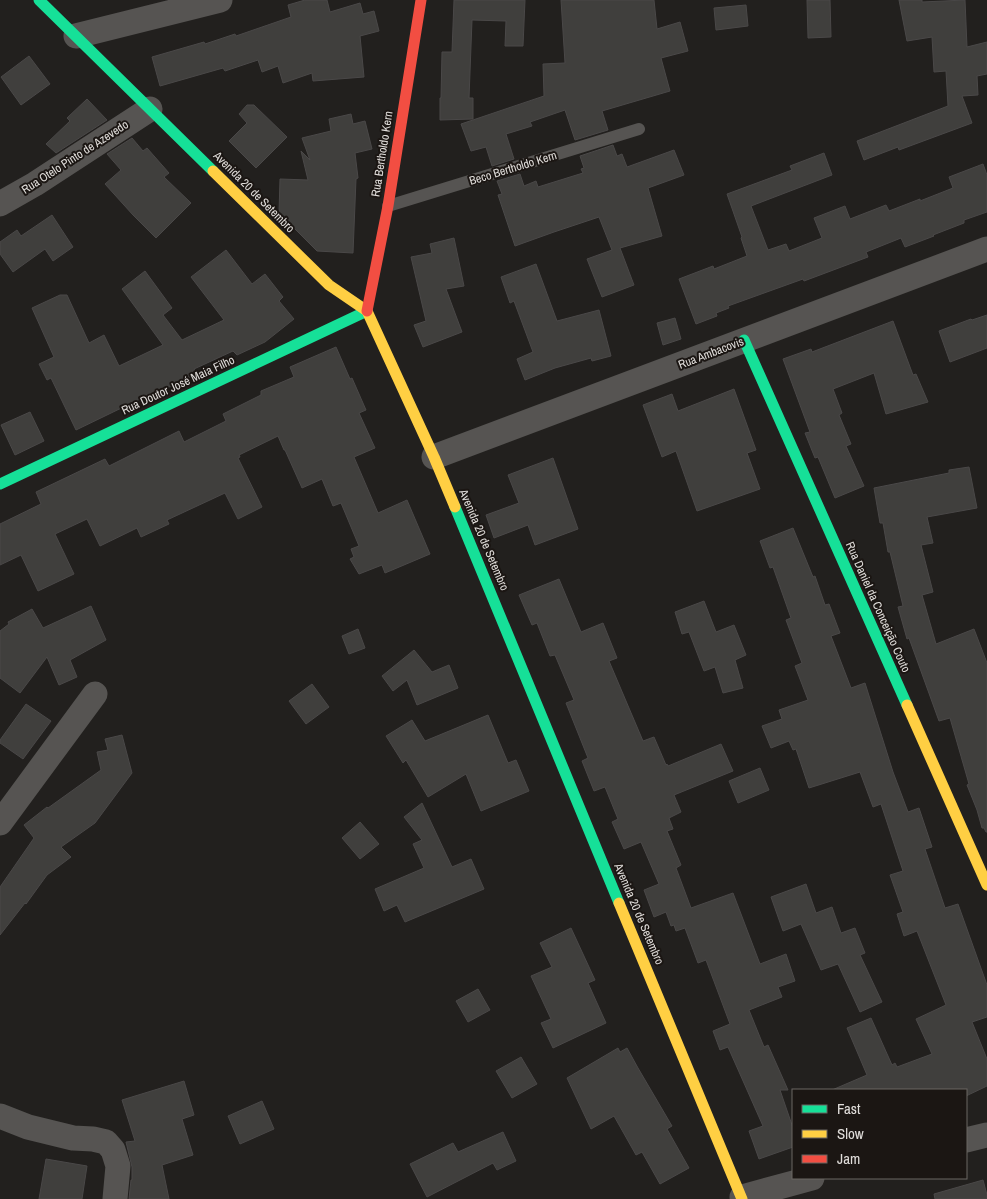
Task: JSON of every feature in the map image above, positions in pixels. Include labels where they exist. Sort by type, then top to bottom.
[{"type":"street","name":"Avenida 20 de Setembro","points":[[39,0],[329,285],[367,311],[434,457],[742,1198]]},
{"type":"street","points":[[76,36],[220,0]]},
{"type":"street","name":"Rua Bertholdo Kern","points":[[367,311],[388,206],[421,0]]},
{"type":"street","name":"Rua Otelo Pinto de Azevedo","points":[[0,204],[35,184],[150,109]]},
{"type":"street","name":"Rua Ambacovis","points":[[434,457],[987,249]]},
{"type":"street","name":"Rua Doutor José Maia Filho","points":[[0,484],[367,311]]},
{"type":"street","name":"Rua Daniel da Conceição Couto","points":[[744,340],[987,885]]},
{"type":"street","points":[[0,824],[95,694]]},
{"type":"street","points":[[0,1116],[28,1127],[73,1138],[94,1139],[106,1142],[113,1150],[118,1166],[116,1188]]},
{"type":"street","points":[[967,1140],[987,1135]]},
{"type":"street","points":[[742,1198],[808,1179]]},
{"type":"lane","name":"Beco Bertholdo Kern","points":[[388,206],[639,129]]},
{"type":"building","points":[[305,0],[327,0],[330,12],[360,3],[363,14],[374,11],[379,31],[360,36],[364,77],[313,81],[312,73],[283,83],[278,66],[262,72],[258,60],[225,71],[223,68],[160,86],[152,57],[204,42],[205,44],[235,34],[236,36],[291,17],[288,5]]},
{"type":"building","points":[[454,0],[525,0],[523,46],[505,46],[506,21],[472,20],[469,98],[473,98],[473,119],[440,120],[442,52],[452,52]]},
{"type":"building","points":[[561,0],[654,0],[657,29],[680,22],[688,51],[661,58],[670,91],[602,111],[608,130],[575,140],[565,110],[530,122],[532,126],[506,134],[514,159],[492,166],[486,147],[471,151],[461,124],[544,96],[543,64],[565,63]]},
{"type":"building","points":[[807,0],[830,0],[831,37],[808,38]]},
{"type":"building","points":[[899,0],[922,0],[922,2],[965,0],[967,47],[987,42],[987,74],[977,76],[978,95],[962,96],[972,123],[899,150],[898,147],[864,160],[857,141],[948,106],[946,71],[934,72],[932,37],[907,41]]},
{"type":"building","points":[[746,5],[748,26],[716,30],[714,8]]},
{"type":"building","points":[[29,56],[50,84],[21,105],[1,77]]},
{"type":"building","points":[[87,99],[107,120],[56,153],[46,144],[70,121],[67,118]]},
{"type":"building","points":[[247,105],[254,105],[287,137],[256,168],[229,141],[247,123],[239,114]]},
{"type":"building","points":[[351,114],[353,124],[365,121],[372,149],[355,153],[358,178],[356,179],[353,253],[317,251],[279,213],[280,179],[308,180],[301,151],[310,160],[302,138],[331,131],[329,119]]},
{"type":"building","points":[[132,138],[143,151],[147,148],[169,173],[164,177],[191,203],[156,238],[105,184],[121,170],[107,154]]},
{"type":"building","points":[[613,145],[617,156],[622,154],[627,167],[674,150],[684,175],[648,188],[662,236],[620,248],[634,285],[602,297],[587,259],[612,250],[599,217],[515,246],[498,195],[502,194],[497,181],[520,174],[524,186],[536,181],[538,187],[583,173],[581,169],[584,168],[580,156]]},
{"type":"building","points":[[824,153],[832,175],[751,206],[768,250],[786,244],[789,251],[822,238],[814,218],[845,206],[850,219],[886,205],[889,211],[953,188],[949,177],[983,164],[987,175],[987,212],[964,220],[964,223],[905,247],[901,238],[866,252],[868,257],[804,281],[803,279],[728,306],[729,308],[716,313],[717,316],[696,324],[679,279],[713,266],[714,269],[747,256],[727,194],[792,170],[790,166]]},
{"type":"building","points":[[52,215],[73,247],[53,261],[45,249],[13,272],[0,254],[0,242],[17,230],[21,236]]},
{"type":"building","points":[[454,238],[464,286],[446,289],[462,332],[423,347],[414,325],[426,321],[411,257],[432,253],[430,244]]},
{"type":"building","points":[[226,250],[252,284],[265,274],[283,297],[279,301],[294,319],[265,342],[237,355],[233,351],[194,369],[197,374],[76,430],[51,378],[47,380],[39,364],[54,357],[32,308],[60,295],[67,295],[89,343],[104,335],[119,366],[163,345],[122,289],[145,271],[172,308],[163,315],[182,340],[224,320],[191,277]]},
{"type":"building","points":[[536,264],[557,321],[599,310],[611,356],[592,361],[591,358],[555,368],[525,380],[517,359],[533,352],[514,301],[510,303],[501,277]]},
{"type":"building","points":[[987,315],[987,348],[950,362],[939,331]]},
{"type":"building","points":[[675,318],[681,339],[663,345],[657,323]]},
{"type":"building","points":[[893,321],[913,375],[916,374],[928,402],[886,414],[874,373],[833,389],[842,413],[839,415],[851,444],[846,446],[864,486],[835,498],[818,457],[815,458],[805,433],[810,432],[783,359],[811,349],[812,352]]},
{"type":"building","points":[[336,347],[366,410],[359,413],[375,448],[354,457],[378,513],[407,500],[430,554],[385,573],[382,565],[359,574],[350,559],[354,557],[351,549],[359,546],[341,503],[333,506],[322,479],[302,488],[278,436],[239,455],[240,457],[238,458],[262,507],[238,519],[225,493],[167,520],[169,524],[141,537],[137,528],[100,546],[87,519],[55,534],[74,574],[38,591],[21,555],[0,565],[0,524],[41,504],[36,492],[105,459],[109,466],[179,431],[184,442],[226,421],[223,414],[261,395],[261,391],[294,377],[290,367]]},
{"type":"building","points":[[734,389],[756,450],[747,453],[760,489],[697,511],[676,451],[662,457],[643,405],[672,394],[678,411]]},
{"type":"building","points":[[30,412],[44,441],[15,455],[1,425]]},
{"type":"building","points":[[553,458],[578,529],[535,545],[528,525],[494,538],[486,515],[519,503],[508,475]]},
{"type":"building","points":[[969,467],[977,508],[927,517],[933,543],[921,545],[933,592],[922,595],[936,644],[974,629],[987,663],[987,832],[982,828],[967,785],[969,784],[950,718],[939,721],[909,638],[907,639],[898,607],[903,606],[890,552],[888,552],[883,523],[880,523],[874,488],[949,473],[949,470]]},
{"type":"building","points":[[793,528],[813,577],[815,576],[825,605],[829,604],[840,633],[831,636],[851,688],[865,683],[893,772],[908,812],[919,808],[932,847],[925,849],[945,908],[958,904],[987,985],[987,1017],[972,1022],[987,1059],[987,1086],[967,1096],[967,1089],[834,1089],[867,1075],[847,1028],[871,1018],[892,1065],[895,1063],[897,1067],[932,1054],[916,1019],[946,1005],[917,931],[904,936],[897,914],[903,912],[890,875],[903,871],[881,804],[873,807],[860,772],[809,788],[796,749],[793,750],[789,741],[771,748],[762,726],[782,719],[779,710],[808,700],[795,666],[802,663],[786,620],[791,618],[773,567],[770,568],[760,541]]},
{"type":"building","points":[[559,579],[581,632],[603,623],[617,658],[609,661],[643,741],[654,737],[666,765],[668,766],[721,744],[733,771],[674,795],[681,812],[669,818],[673,829],[667,831],[681,865],[676,868],[691,908],[733,893],[760,964],[786,954],[795,981],[778,987],[782,997],[749,1010],[764,1047],[768,1045],[788,1090],[780,1090],[792,1125],[792,1147],[759,1159],[749,1131],[763,1126],[728,1047],[720,1050],[713,1031],[730,1024],[706,960],[698,963],[685,928],[676,931],[674,925],[671,926],[666,912],[654,917],[644,890],[659,884],[641,842],[624,849],[612,822],[618,819],[605,787],[594,791],[582,761],[588,758],[566,703],[574,700],[555,655],[550,656],[537,623],[532,625],[519,595]]},
{"type":"building","points":[[704,601],[716,632],[734,625],[746,655],[735,660],[743,688],[723,693],[715,667],[704,671],[689,632],[682,634],[675,612]]},
{"type":"building","points":[[91,606],[106,640],[70,660],[77,677],[59,685],[47,657],[20,693],[0,678],[0,631],[9,624],[8,622],[32,609],[43,628]]},
{"type":"building","points":[[358,629],[365,648],[349,654],[342,636]]},
{"type":"building","points":[[414,650],[432,672],[449,665],[458,688],[417,705],[407,680],[393,691],[382,676]]},
{"type":"building","points":[[312,684],[329,707],[306,724],[289,701]]},
{"type":"building","points":[[26,704],[51,721],[23,759],[0,743],[0,740]]},
{"type":"building","points":[[488,715],[508,763],[516,760],[529,791],[481,811],[466,774],[428,797],[406,760],[403,763],[386,736],[412,720],[425,741]]},
{"type":"building","points":[[122,735],[132,773],[95,823],[61,847],[71,857],[47,875],[0,935],[0,887],[34,838],[24,825],[101,770],[97,752],[108,750],[105,739]]},
{"type":"building","points":[[760,768],[769,790],[738,803],[729,781]]},
{"type":"building","points":[[422,803],[452,867],[471,859],[484,889],[405,922],[397,905],[384,911],[375,889],[424,868],[413,844],[422,840],[404,817]]},
{"type":"building","points":[[360,822],[379,844],[360,859],[342,838]]},
{"type":"building","points":[[806,884],[816,913],[832,907],[841,933],[855,928],[865,953],[860,955],[882,1002],[860,1012],[838,964],[821,970],[801,924],[783,931],[771,897]]},
{"type":"building","points":[[571,928],[595,980],[588,983],[606,1023],[553,1048],[541,1023],[551,1019],[531,976],[552,967],[540,943]]},
{"type":"building","points":[[478,989],[490,1010],[468,1022],[456,1001]]},
{"type":"building","points":[[618,1048],[620,1052],[627,1048],[672,1126],[667,1129],[689,1168],[660,1184],[642,1152],[636,1155],[614,1116],[591,1129],[567,1078]]},
{"type":"building","points":[[521,1057],[537,1084],[512,1098],[496,1071]]},
{"type":"building","points":[[184,1081],[194,1115],[182,1119],[193,1155],[162,1165],[169,1199],[129,1199],[132,1167],[126,1142],[135,1141],[122,1100]]},
{"type":"building","points":[[262,1101],[274,1129],[240,1144],[228,1116]]},
{"type":"building","points":[[503,1132],[516,1161],[497,1170],[493,1163],[427,1197],[410,1164],[453,1143],[458,1152]]},
{"type":"building","points":[[46,1159],[87,1166],[82,1199],[39,1199]]},
{"type":"building","points":[[983,1180],[987,1199],[935,1199],[934,1194]]},
{"type":"traffic: fast","points":[[39,0],[213,171]]},
{"type":"traffic: fast","points":[[0,484],[367,311]]},
{"type":"traffic: fast","points":[[744,340],[907,705]]},
{"type":"traffic: fast","points":[[455,507],[619,903]]},
{"type":"traffic: slow","points":[[213,171],[329,285],[367,311],[455,507]]},
{"type":"traffic: slow","points":[[907,705],[987,885]]},
{"type":"traffic: slow","points":[[619,903],[742,1199]]},
{"type":"traffic: jam","points":[[367,311],[388,206],[421,0]]}]
